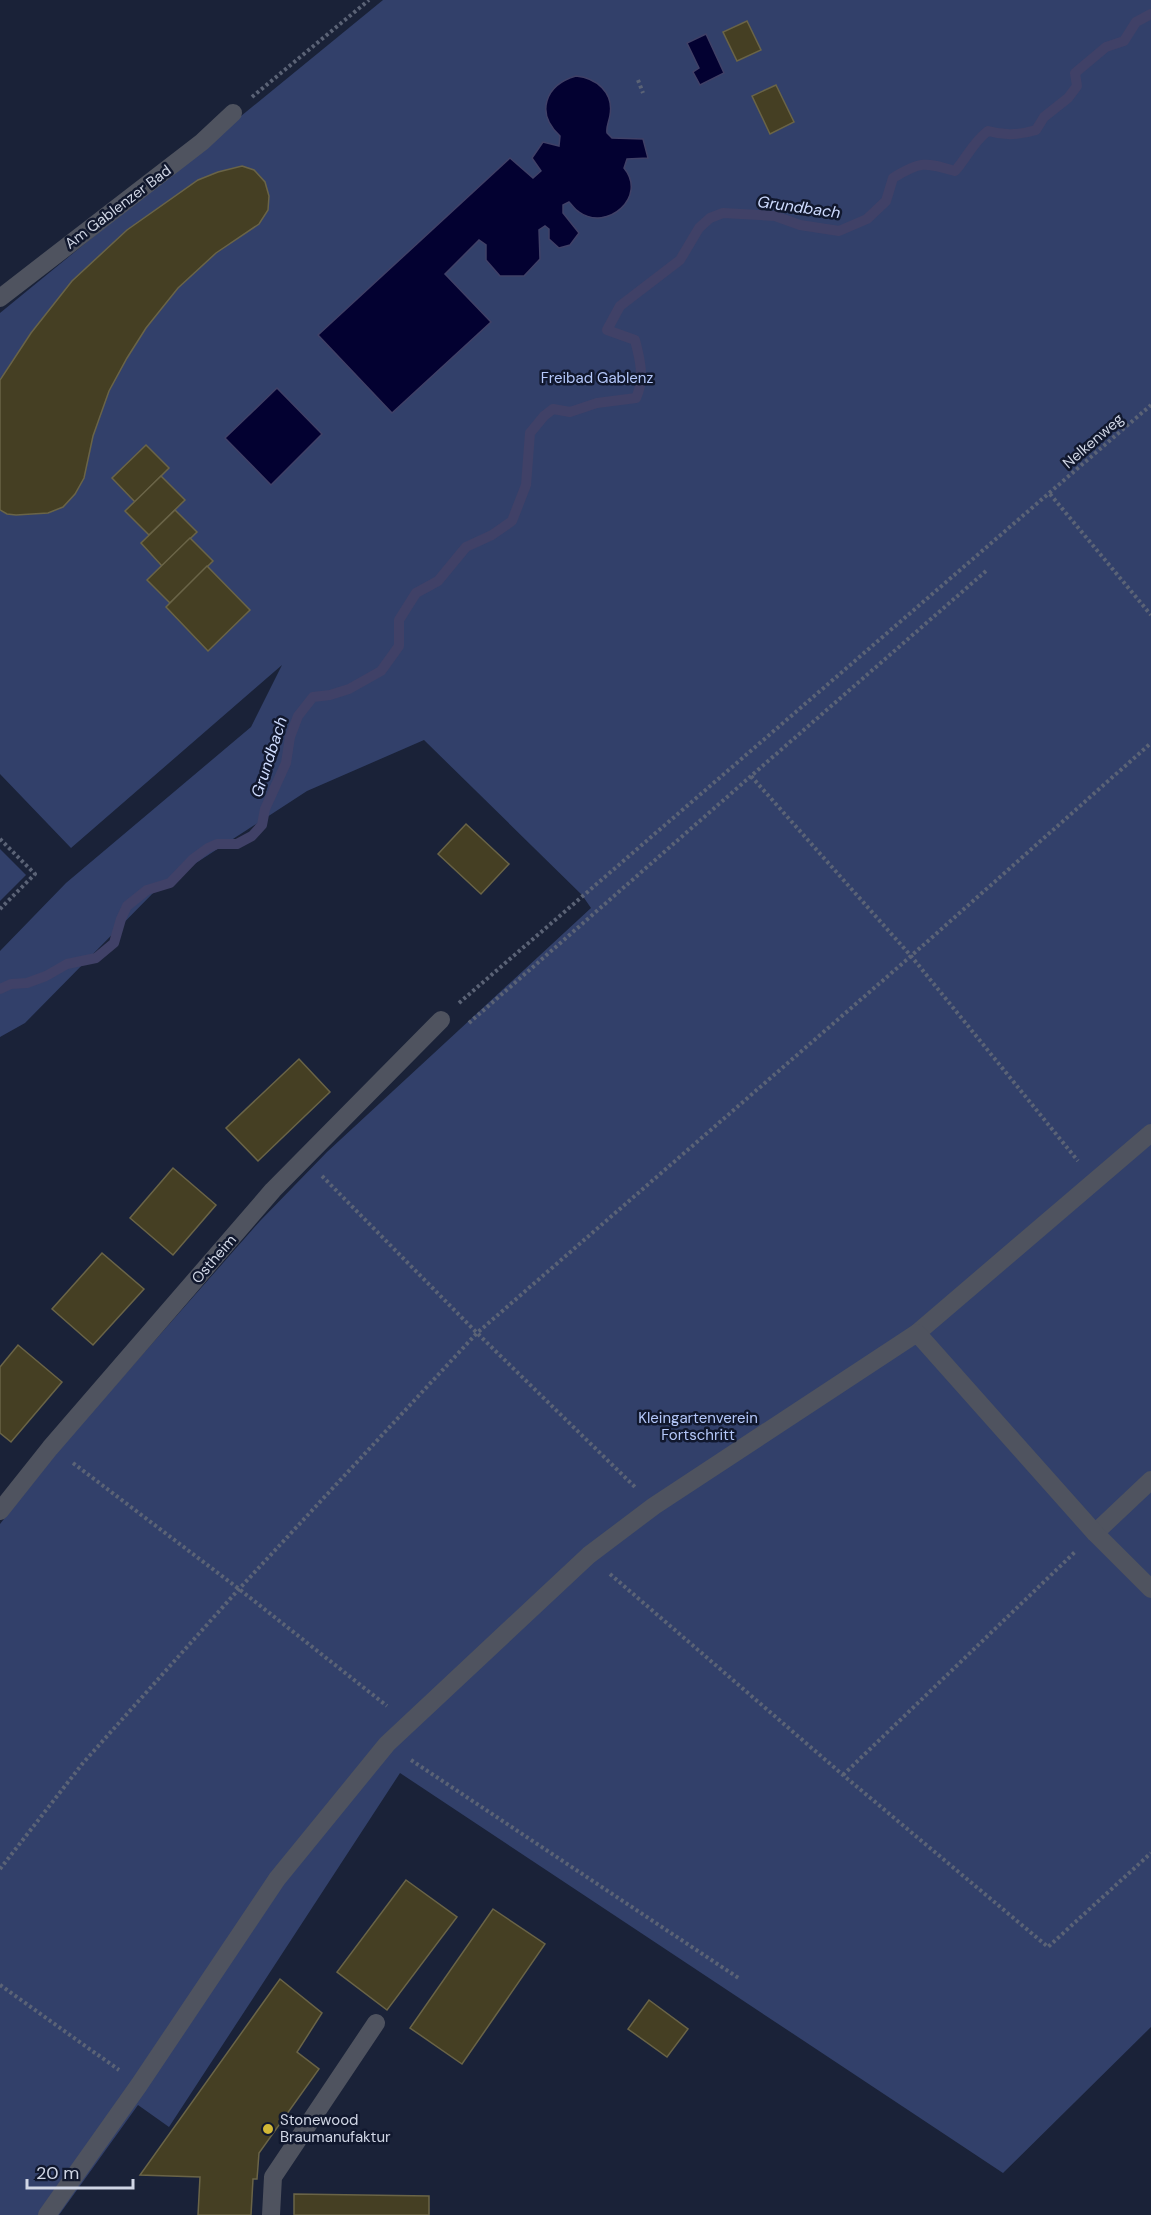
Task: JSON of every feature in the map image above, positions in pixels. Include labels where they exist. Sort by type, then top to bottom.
[{"type":"street","name":"Am Gablenzer Bad","points":[[0,298],[202,142],[233,113]]},
{"type":"street","name":"Ostheim","points":[[0,1511],[58,1439],[273,1190],[441,1020]]},
{"type":"street","points":[[47,2215],[139,2085],[277,1879],[387,1744],[589,1555],[654,1506],[916,1333],[1151,1133]]},
{"type":"street","points":[[916,1333],[1095,1533],[1151,1589]]},
{"type":"street","points":[[1095,1533],[1151,1480]]},
{"type":"street","points":[[271,2215],[273,2177],[376,2023]]},
{"type":"path","points":[[233,113],[369,0]]},
{"type":"path","points":[[638,80],[644,93]]},
{"type":"path","name":"Nelkenweg","points":[[441,1020],[1151,405]]},
{"type":"path","points":[[1050,494],[1151,615]]},
{"type":"path","points":[[986,571],[751,776],[910,956],[1094,1180]]},
{"type":"path","points":[[0,1869],[83,1763],[238,1589],[477,1333],[1151,743]]},
{"type":"path","points":[[0,839],[35,874],[0,909]]},
{"type":"path","points":[[315,1169],[477,1333],[654,1506]]},
{"type":"path","points":[[72,1462],[410,1724]]},
{"type":"path","points":[[843,1775],[1095,1533]]},
{"type":"path","points":[[589,1555],[843,1775],[1048,1947],[1151,1853]]},
{"type":"path","points":[[387,1744],[740,1979]]},
{"type":"path","points":[[0,1984],[139,2085]]},
{"type":"green space","name":"Kleingartenverein Fortschritt","points":[[383,0],[1151,0],[1151,2027],[1003,2173],[400,1773],[169,2127],[138,2105],[59,2215],[0,2215],[0,1524],[60,1448],[260,1221],[327,1152],[591,908],[582,895],[424,740],[307,791],[159,887],[25,1023],[0,1037],[0,951],[66,883],[251,727],[282,665],[71,848],[0,774],[0,313]]},
{"type":"green space","points":[[0,849],[26,875],[0,901]]},
{"type":"shaded area","points":[[706,34],[724,73],[700,85],[693,72],[699,68],[687,43]]},
{"type":"shaded area","points":[[576,76],[597,83],[606,93],[611,107],[607,133],[612,138],[643,139],[648,158],[627,159],[624,168],[630,179],[631,190],[628,200],[612,215],[601,218],[590,217],[579,212],[569,202],[563,205],[563,213],[579,233],[570,245],[559,248],[549,239],[549,229],[545,226],[539,230],[540,259],[524,276],[500,276],[486,260],[486,245],[479,240],[445,274],[491,322],[392,413],[318,335],[510,158],[533,178],[541,171],[532,158],[543,142],[559,146],[560,136],[548,118],[547,101],[557,86]]},
{"type":"shaded area","points":[[277,388],[322,434],[271,485],[225,438]]},
{"type":"building","points":[[747,21],[761,50],[737,61],[723,32]]},
{"type":"building","points":[[776,85],[794,122],[770,134],[752,96]]},
{"type":"building","points":[[242,166],[254,170],[265,182],[269,196],[268,210],[259,224],[216,253],[178,288],[146,328],[109,391],[93,436],[84,478],[75,494],[63,507],[48,513],[16,515],[0,510],[0,380],[31,333],[72,281],[127,230],[198,180]]},
{"type":"building","points":[[146,445],[169,468],[135,502],[112,478]]},
{"type":"building","points":[[161,476],[185,500],[149,535],[125,511]]},
{"type":"building","points":[[175,510],[197,532],[162,566],[141,543]]},
{"type":"building","points":[[190,538],[213,561],[170,603],[147,580]]},
{"type":"building","points":[[207,566],[250,610],[208,651],[166,607]]},
{"type":"building","points":[[466,824],[509,864],[481,894],[438,854]]},
{"type":"building","points":[[299,1059],[330,1092],[258,1161],[226,1128]]},
{"type":"building","points":[[173,1168],[216,1205],[173,1255],[130,1218]]},
{"type":"building","points":[[102,1253],[144,1289],[93,1345],[52,1309]]},
{"type":"building","points":[[18,1345],[62,1382],[11,1442],[0,1433],[0,1367]]},
{"type":"building","points":[[406,1880],[457,1917],[387,2010],[337,1972]]},
{"type":"building","points":[[493,1909],[545,1944],[462,2064],[410,2028]]},
{"type":"building","points":[[280,1979],[322,2013],[297,2052],[319,2069],[259,2153],[257,2179],[253,2179],[251,2215],[198,2215],[200,2177],[140,2175]]},
{"type":"building","points":[[649,2000],[688,2029],[667,2057],[628,2029]]},
{"type":"building","points":[[294,2194],[429,2196],[429,2215],[294,2215]]},
{"type":"waterway","name":"Grundbach","points":[[0,989],[11,984],[27,983],[46,976],[67,964],[96,958],[114,943],[127,906],[147,890],[170,883],[193,859],[208,848],[217,844],[237,844],[252,836],[262,825],[265,809],[286,763],[290,737],[298,716],[313,697],[349,689],[381,671],[399,646],[399,620],[416,593],[438,581],[466,547],[492,535],[512,521],[526,485],[530,433],[544,416],[553,409],[570,412],[597,403],[636,398],[641,376],[635,340],[607,330],[620,306],[680,260],[699,228],[710,218],[723,213],[775,216],[800,225],[839,231],[867,219],[886,201],[893,178],[902,172],[923,165],[955,171],[988,131],[1012,134],[1036,130],[1044,117],[1068,98],[1077,86],[1075,73],[1106,47],[1124,41],[1136,22],[1151,14]]},
{"type":"place","name":"Stonewood Braumanufaktur","points":[[268,2129]]},
{"type":"park label","name":"Freibad Gablenz","points":[[597,378]]}]
